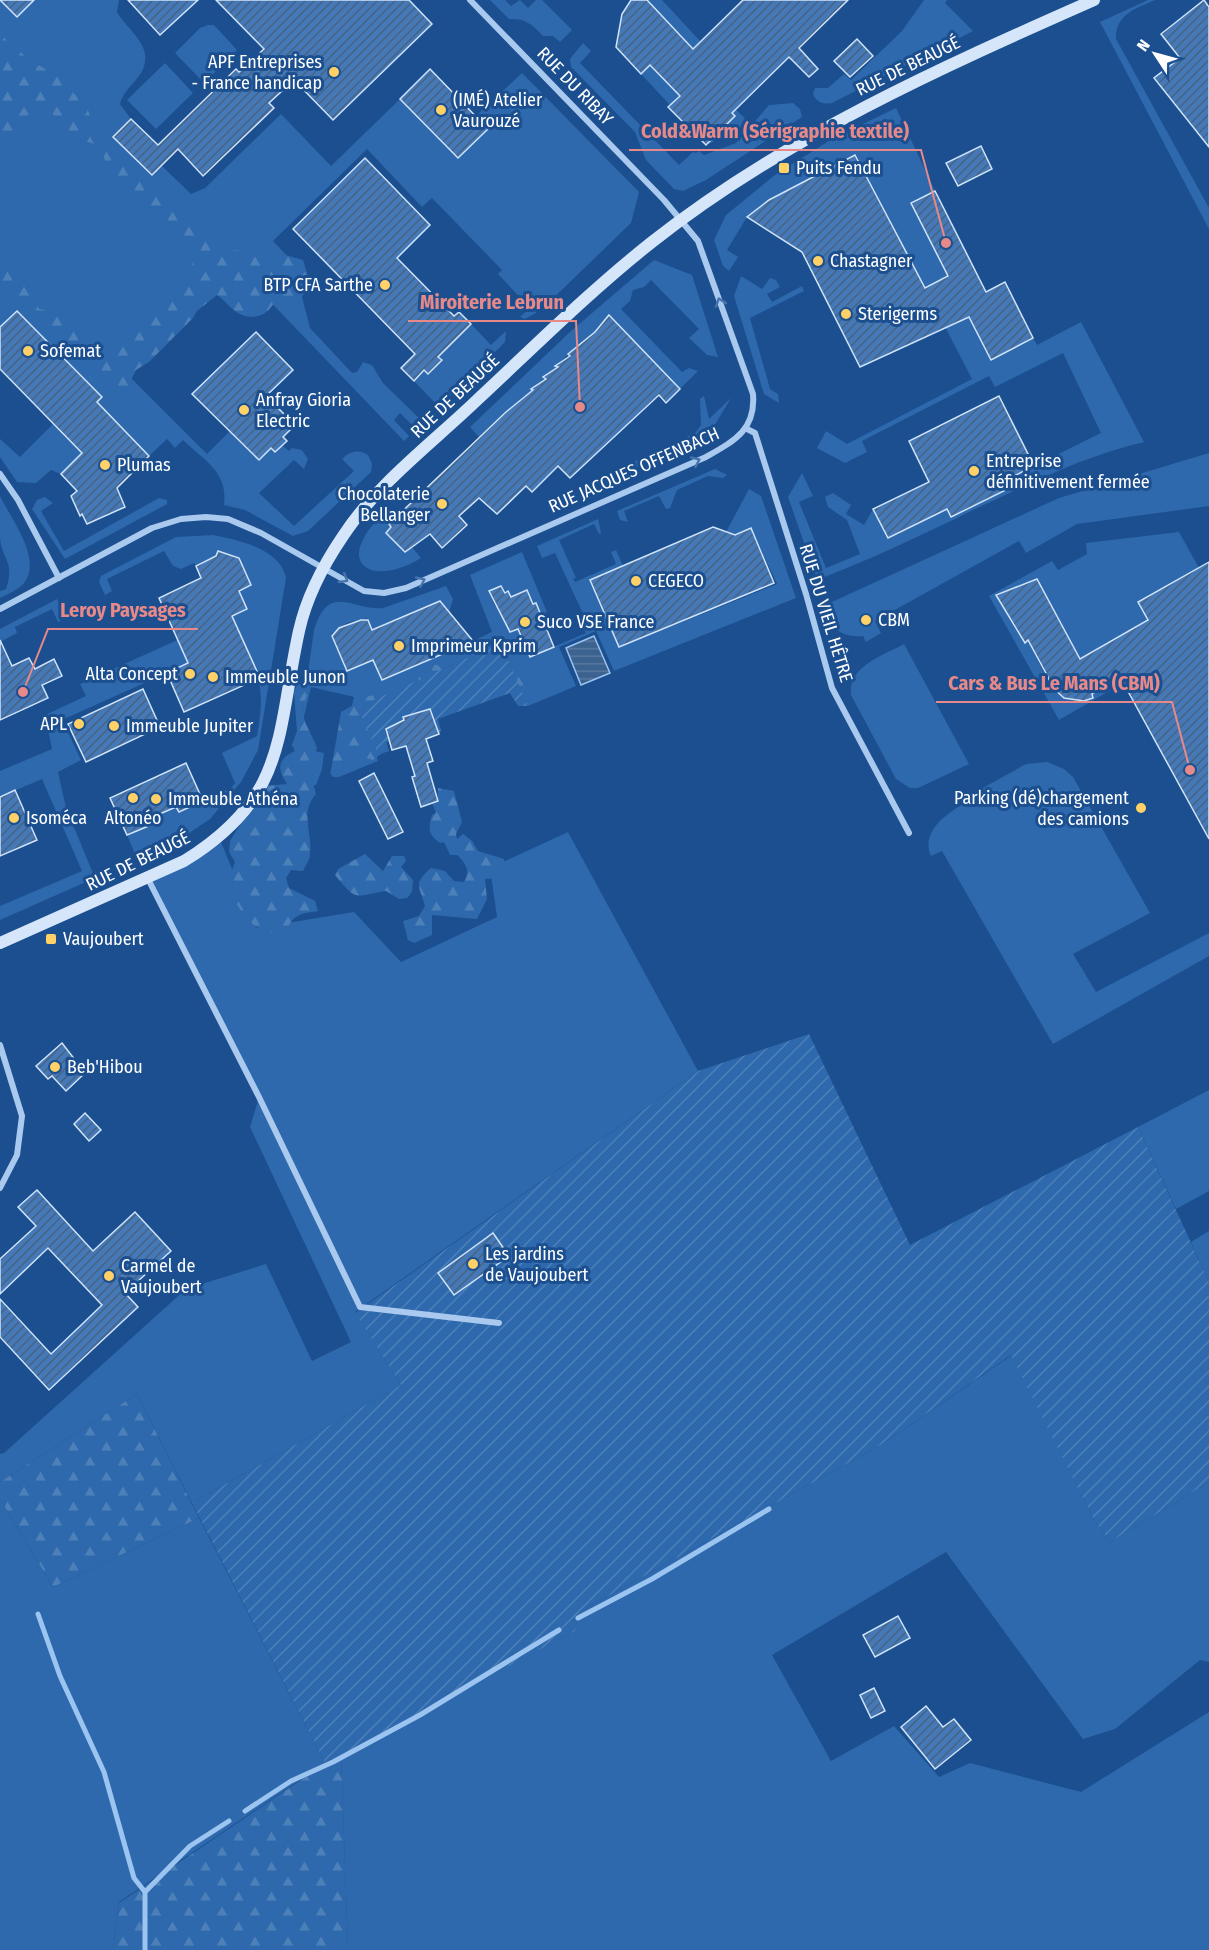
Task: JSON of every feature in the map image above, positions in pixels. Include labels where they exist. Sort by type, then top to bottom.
[{"type":"street","name":"RUE DU RIBAY","points":[[470,0],[682,221]]},
{"type":"street","name":"RUE DE BEAUGÉ","points":[[0,944],[148,879],[184,861],[219,837],[260,790],[277,753],[303,618],[325,568],[353,521],[374,497],[596,289],[653,241],[825,128],[954,62],[1094,0]]},
{"type":"street","name":"RUE JACQUES OFFENBACH","points":[[0,609],[152,528],[180,519],[206,517],[228,519],[296,551],[364,591],[384,593],[406,588],[706,457],[735,441],[747,429],[754,406],[753,394],[702,249],[682,221]]},
{"type":"street","name":"RUE DU VIEIL HÊTRE","points":[[747,429],[755,434],[807,594],[832,688],[909,833]]},
{"type":"street","points":[[0,474],[18,500],[58,578]]},
{"type":"street","points":[[148,879],[259,1097],[360,1307],[499,1323]]},
{"type":"street","points":[[0,1045],[22,1116],[17,1155],[0,1188]]},
{"type":"green space","points":[[0,0],[17,17],[28,6],[27,0],[119,0],[117,12],[139,40],[145,55],[145,64],[141,73],[120,104],[131,119],[152,175],[162,166],[191,194],[205,188],[281,114],[331,166],[400,99],[458,158],[488,129],[476,116],[522,73],[639,192],[631,223],[541,310],[525,319],[520,317],[530,308],[498,274],[502,270],[432,198],[422,207],[367,149],[273,241],[293,262],[310,328],[352,373],[357,372],[363,362],[372,365],[383,383],[423,422],[416,429],[400,413],[394,420],[409,436],[404,441],[238,268],[127,374],[207,454],[231,430],[259,459],[271,448],[275,452],[282,445],[289,451],[292,448],[302,450],[308,459],[304,469],[294,460],[259,493],[294,526],[354,471],[342,459],[348,454],[357,452],[368,455],[372,464],[371,472],[308,531],[293,536],[245,510],[224,505],[223,484],[214,468],[183,440],[175,448],[167,439],[149,456],[115,421],[61,474],[51,470],[36,483],[17,482],[0,457],[0,439],[20,457],[53,424],[64,434],[102,397],[17,311],[0,327]]},
{"type":"green space","points":[[490,0],[505,0],[511,6],[520,0],[528,8],[536,0],[542,0],[572,30],[560,42],[553,36],[543,36],[528,23],[509,19]]},
{"type":"green space","points":[[647,0],[662,0],[701,42],[691,51]]},
{"type":"green space","points":[[924,0],[947,0],[945,3],[973,31],[832,103],[826,104],[816,99],[813,93],[815,88],[828,88],[844,74],[851,80],[902,31]]},
{"type":"green space","points":[[1148,0],[1155,0],[1134,9],[1123,18],[1119,23],[1116,39],[1209,208],[1209,229],[1100,22]]},
{"type":"green space","points":[[214,25],[237,50],[204,83],[175,53],[200,28]]},
{"type":"green space","points":[[0,34],[32,61],[68,79],[69,89],[86,104],[93,125],[129,163],[180,202],[229,249],[243,251],[258,258],[285,255],[303,260],[310,283],[305,293],[292,299],[276,298],[265,313],[253,317],[241,315],[217,295],[197,311],[193,318],[149,362],[136,370],[125,392],[116,396],[100,388],[66,349],[0,284],[0,247],[15,269],[27,278],[39,309],[59,314],[70,320],[96,347],[111,354],[114,340],[133,337],[149,319],[161,299],[193,283],[192,255],[144,209],[128,183],[111,173],[98,145],[71,137],[52,113],[40,108],[30,113],[0,147]]},
{"type":"green space","points":[[583,43],[591,51],[580,63],[679,165],[693,152],[699,151],[704,155],[736,143],[769,105],[793,103],[800,109],[802,117],[706,180],[683,191],[674,189],[646,160],[635,132],[571,67],[570,59]]},
{"type":"green space","points":[[165,63],[193,93],[156,129],[127,100]]},
{"type":"green space","points":[[650,65],[681,94],[670,105],[641,74]]},
{"type":"green space","points":[[734,108],[747,120],[738,131],[706,145],[735,116],[731,111]]},
{"type":"green space","points":[[896,108],[935,191],[911,203],[991,360],[1033,338],[1037,345],[1081,322],[1144,442],[1058,471],[897,546],[817,580],[788,497],[802,473],[813,496],[799,502],[826,568],[860,554],[847,520],[828,507],[825,497],[833,493],[851,505],[846,514],[864,525],[873,509],[888,538],[1101,433],[1063,353],[995,387],[989,376],[862,441],[867,452],[845,463],[817,448],[826,431],[847,444],[972,379],[856,155],[769,200],[747,217],[727,250],[738,257],[729,271],[723,266],[714,240],[726,215],[775,175],[832,139]]},
{"type":"green space","points":[[654,260],[692,275],[718,357],[707,355],[689,338],[699,329],[651,280],[644,287],[633,290],[630,301],[621,309],[682,372],[689,368],[698,371],[680,389],[595,332],[556,365],[558,367],[544,377],[546,379],[519,400],[521,402],[481,439],[470,427],[571,331]]},
{"type":"green space","points":[[741,276],[762,289],[770,278],[776,280],[780,287],[767,294],[772,302],[802,286],[804,291],[750,318],[770,389],[778,394],[779,403],[764,394],[734,296]]},
{"type":"green space","points":[[471,324],[491,345],[506,331],[505,342],[439,407],[414,381],[424,370],[429,374],[442,360],[438,357]]},
{"type":"green space","points":[[704,396],[709,419],[731,398],[708,436],[617,475],[615,471],[695,433],[701,425],[700,399]]},
{"type":"green space","points":[[1209,453],[1209,506],[1077,524],[1026,553],[1019,541],[875,621],[881,633],[866,642],[863,636],[848,635],[836,629],[821,607],[1059,498]]},
{"type":"green space","points":[[715,469],[727,475],[723,478],[708,476],[677,490],[670,508],[666,509],[659,496],[624,511],[628,522],[620,520],[617,511]]},
{"type":"green space","points":[[749,489],[761,496],[796,598],[614,671],[596,631],[559,647],[576,686],[528,706],[501,643],[358,707],[378,761],[339,777],[333,777],[330,773],[337,756],[340,757],[354,697],[311,687],[297,747],[324,753],[322,769],[316,785],[299,783],[290,776],[288,772],[299,737],[314,630],[320,615],[327,606],[334,602],[383,608],[446,586],[453,599],[449,612],[440,601],[372,630],[367,618],[347,623],[331,634],[346,671],[373,660],[382,680],[472,641],[458,624],[473,641],[492,632],[470,575],[522,552],[547,612],[541,615],[527,590],[511,597],[501,586],[489,592],[495,606],[507,601],[512,612],[503,617],[510,632],[518,629],[530,657],[586,633],[579,618],[584,616],[555,553],[542,558],[537,546],[598,519],[601,533],[599,534],[594,524],[559,540],[576,578],[573,579],[575,582],[616,564],[611,552],[616,550],[623,566],[591,580],[620,647],[777,584],[751,528],[735,535],[726,532]]},
{"type":"green space","points":[[0,496],[23,539],[30,563],[29,573],[24,583],[0,598],[0,591],[6,589],[9,567],[1,547]]},
{"type":"green space","points":[[45,497],[53,503],[41,511],[64,551],[159,498],[167,500],[167,504],[65,559],[32,509],[37,500]]},
{"type":"green space","points":[[381,516],[391,527],[386,533],[404,552],[411,546],[421,558],[403,567],[387,571],[374,571],[365,566],[360,558],[360,547],[367,533]]},
{"type":"green space","points":[[1179,532],[1199,568],[1138,602],[1148,620],[1080,659],[1037,579],[996,595],[1024,642],[1028,640],[1045,674],[1058,692],[1067,698],[1093,699],[1092,694],[1118,675],[1123,683],[1059,720],[989,596],[1052,561],[1058,570],[1087,554],[1086,543]]},
{"type":"green space","points":[[213,535],[246,543],[267,553],[276,560],[286,578],[258,750],[241,782],[210,819],[179,840],[137,859],[127,835],[150,825],[148,819],[176,807],[179,812],[231,788],[235,783],[222,753],[257,736],[261,707],[260,686],[242,639],[62,720],[81,760],[58,772],[66,808],[95,878],[0,920],[0,906],[82,871],[42,779],[0,797],[0,771],[52,749],[45,715],[86,696],[80,684],[246,609],[239,591],[251,585],[239,558],[218,551],[216,556],[196,566],[194,563],[181,569],[173,566],[164,551],[107,579],[112,591],[105,595],[99,582],[101,576],[176,537]]},
{"type":"green space","points":[[57,599],[65,618],[58,622],[52,609],[15,627],[17,633],[0,642],[0,629]]},
{"type":"green space","points":[[490,635],[500,636],[503,642],[505,655],[527,692],[528,700],[524,704],[512,697],[509,687],[436,696],[382,725],[389,741],[386,742],[388,749],[373,760],[361,756],[342,773],[333,774],[331,770],[341,712],[369,696],[382,694],[393,685],[408,684],[427,665],[437,665],[445,670],[451,668],[460,651]]},
{"type":"green space","points":[[501,643],[528,706],[518,706],[510,693],[438,719],[441,731],[439,734],[430,709],[404,717],[404,720],[392,725],[389,741],[386,742],[389,751],[378,755],[358,707]]},
{"type":"green space","points":[[904,644],[969,764],[918,788],[910,788],[896,779],[851,695],[855,676],[861,669]]},
{"type":"green space","points":[[303,681],[308,684],[303,707],[304,716],[317,748],[314,756],[308,761],[317,776],[313,783],[316,794],[308,808],[307,816],[309,858],[303,871],[291,870],[286,878],[289,888],[315,901],[318,911],[298,916],[287,927],[277,932],[267,932],[250,922],[226,886],[235,862],[229,852],[230,841],[240,825],[240,815],[265,786],[287,784],[280,769],[285,757],[295,751],[292,745],[297,731],[294,692],[298,683]]},
{"type":"green space","points":[[1047,762],[1064,769],[1073,777],[1150,913],[1073,954],[1096,992],[1209,933],[1209,956],[1053,1044],[942,851],[931,856],[929,847],[932,831],[943,818],[965,803],[963,799],[1026,764]]},
{"type":"green space","points":[[438,788],[454,791],[462,822],[456,834],[457,839],[463,834],[472,841],[478,851],[504,859],[504,868],[498,878],[485,879],[487,899],[477,919],[432,915],[432,935],[414,943],[408,940],[403,921],[419,916],[425,906],[419,886],[421,878],[431,868],[445,871],[454,881],[464,882],[467,874],[466,867],[457,855],[450,855],[444,842],[440,843],[430,831],[432,815],[436,813],[432,803],[438,801]]},
{"type":"green space","points":[[568,832],[698,1071],[355,1312],[401,1385],[192,1503],[137,1394],[0,1482],[0,1454],[4,1453],[186,1289],[266,1264],[312,1361],[351,1342],[250,1127],[259,1097],[148,879],[219,837],[256,928],[354,912],[401,962],[497,917],[490,868]]},
{"type":"green space","points":[[365,854],[383,871],[392,856],[404,856],[406,861],[401,867],[413,880],[412,892],[407,898],[399,899],[386,891],[362,896],[348,890],[335,875],[338,869]]},
{"type":"green space","points":[[809,1034],[910,1245],[1138,1127],[1209,1282],[1209,1482],[1110,1542],[1093,1518],[1011,1355],[884,1443],[581,1611],[575,1631],[325,1763],[192,1503],[401,1385],[355,1313],[698,1071]]},
{"type":"green space","points":[[1209,1090],[1209,1191],[1176,1209],[1138,1127]]},
{"type":"green space","points":[[1209,1231],[1209,1282],[1191,1242]]},
{"type":"green space","points":[[1012,1355],[1093,1518],[1110,1542],[1209,1482],[1209,1662],[1200,1660],[1115,1729],[1083,1739],[946,1552],[772,1655],[831,1761],[894,1726],[939,1777],[970,1763],[1081,1792],[1209,1712],[1209,1950],[348,1950],[341,1753],[575,1631],[581,1611],[884,1443]]},
{"type":"green space","points":[[137,1394],[199,1518],[53,1587],[0,1499],[0,1482]]},
{"type":"green space","points":[[0,1499],[53,1587],[199,1518],[325,1763],[119,1902],[113,1950],[0,1950]]},
{"type":"green space","points":[[341,1753],[348,1950],[113,1950],[119,1903]]},
{"type":"shaded area","points":[[594,636],[610,673],[581,685],[566,648]]},
{"type":"building","points":[[0,0],[34,0],[17,17]]},
{"type":"building","points":[[128,0],[198,0],[160,35]]},
{"type":"building","name":"APF Entreprises - France handicap","points":[[216,0],[409,0],[432,24],[333,120],[294,80],[269,103],[274,108],[203,176],[178,149],[152,175],[113,137],[131,119],[158,145],[236,69],[239,72],[264,49]]},
{"type":"building","points":[[631,0],[647,0],[693,49],[743,0],[848,0],[799,48],[818,69],[809,77],[789,57],[732,113],[735,116],[706,145],[668,107],[680,96],[650,65],[641,74],[616,47],[622,14]]},
{"type":"building","points":[[1204,0],[1209,7],[1209,147],[1154,78],[1180,58],[1161,34]]},
{"type":"building","points":[[857,39],[873,56],[850,77],[834,61]]},
{"type":"building","name":"(IMÉ) Atelier Vaurouzé","points":[[430,69],[488,129],[458,158],[400,99]]},
{"type":"building","points":[[981,146],[992,169],[958,186],[946,163]]},
{"type":"building","points":[[855,155],[925,288],[948,276],[911,203],[935,191],[986,292],[1005,282],[1033,338],[991,360],[969,317],[860,367],[802,252],[747,217],[769,200]]},
{"type":"building","name":"BTP CFA Sarthe","points":[[365,158],[430,225],[397,258],[454,316],[459,312],[471,324],[438,357],[442,360],[428,374],[424,370],[414,381],[401,368],[415,354],[293,229]]},
{"type":"building","points":[[17,311],[102,397],[97,402],[149,456],[117,488],[125,507],[87,524],[82,514],[80,516],[71,496],[77,491],[61,474],[82,453],[0,369],[0,327]]},
{"type":"building","points":[[609,315],[680,389],[666,403],[659,395],[570,478],[558,466],[532,492],[526,486],[497,514],[479,498],[459,516],[467,525],[442,548],[430,534],[405,552],[386,533],[391,527],[389,524],[506,412],[533,390],[531,389],[546,379],[543,377],[570,356],[568,354],[595,332]]},
{"type":"building","name":"Anfray Gioria Electric","points":[[256,332],[293,370],[266,396],[295,425],[283,437],[287,441],[275,452],[271,448],[259,460],[192,394]]},
{"type":"building","name":"Entreprise définitivement fermée","points":[[999,396],[1034,466],[1014,476],[1018,484],[951,517],[947,509],[888,538],[873,509],[929,482],[909,441]]},
{"type":"building","points":[[713,527],[735,535],[751,528],[774,583],[619,647],[590,580]]},
{"type":"building","points":[[218,551],[239,558],[251,585],[239,591],[247,609],[232,616],[260,678],[184,712],[167,673],[188,663],[159,598],[201,578],[196,566],[216,556]]},
{"type":"building","points":[[1209,562],[1209,839],[1119,675],[1092,694],[1093,698],[1084,701],[1064,698],[1049,684],[1048,677],[1028,640],[1025,643],[996,595],[1037,579],[1080,659],[1148,620],[1138,602]]},
{"type":"building","name":"Suco VSE France","points":[[501,586],[505,593],[508,591],[511,597],[527,590],[533,604],[536,603],[554,647],[530,657],[518,629],[510,632],[489,591]]},
{"type":"building","name":"Imprimeur Kprim","points":[[440,601],[473,641],[382,680],[373,660],[347,671],[332,636],[339,628],[361,620],[368,620],[372,630]]},
{"type":"building","points":[[0,640],[12,666],[29,658],[35,669],[54,659],[62,676],[42,685],[48,698],[0,720]]},
{"type":"building","name":"Immeuble Jupiter","points":[[143,689],[160,727],[86,762],[68,724]]},
{"type":"building","points":[[430,709],[439,734],[426,739],[433,761],[427,763],[438,801],[421,807],[406,746],[392,750],[386,729],[404,720],[403,717]]},
{"type":"building","name":"Immeuble Athéna","points":[[186,763],[203,801],[179,812],[176,807],[148,819],[151,825],[127,835],[110,798]]},
{"type":"building","points":[[374,773],[403,832],[388,839],[359,781]]},
{"type":"building","name":"Isoméca","points":[[15,790],[37,840],[0,856],[0,797]]},
{"type":"building","name":"Beb'Hibou","points":[[62,1043],[85,1073],[66,1091],[52,1076],[48,1079],[36,1066]]},
{"type":"building","points":[[85,1113],[101,1130],[89,1141],[74,1124]]},
{"type":"building","name":"Carmel de Vaujoubert","points":[[37,1190],[93,1251],[135,1212],[171,1251],[125,1293],[138,1307],[49,1390],[0,1337],[0,1299],[51,1354],[102,1305],[48,1248],[0,1294],[0,1259],[36,1226],[18,1207]]},
{"type":"building","name":"Les jardins de Vaujoubert","points":[[493,1233],[509,1256],[454,1295],[438,1273]]},
{"type":"building","points":[[898,1616],[910,1638],[875,1657],[863,1635]]},
{"type":"building","points":[[874,1688],[885,1711],[871,1718],[860,1695]]},
{"type":"building","points":[[926,1706],[943,1727],[954,1719],[971,1740],[935,1769],[901,1727]]},
{"type":"waterway","points":[[578,1618],[652,1579],[769,1509]]},
{"type":"waterway","points":[[38,1614],[60,1676],[104,1772],[134,1878],[145,1892]]},
{"type":"waterway","points":[[245,1811],[291,1781],[333,1762],[420,1715],[559,1630]]},
{"type":"waterway","points":[[145,1950],[145,1892],[190,1846],[229,1821]]},
{"type":"place","name":"APF Entreprises - France handicap","points":[[334,72]]},
{"type":"place","name":"(IMÉ) Atelier Vaurouzé","points":[[441,110]]},
{"type":"place","name":"Puits Fendu","points":[[784,168]]},
{"type":"place","name":"Cold&Warm (Sérigraphie textile)","points":[[946,243]]},
{"type":"place","name":"Chastagner","points":[[818,261]]},
{"type":"place","name":"BTP CFA Sarthe","points":[[385,285]]},
{"type":"place","name":"Sterigerms","points":[[846,314]]},
{"type":"place","name":"Sofemat","points":[[28,351]]},
{"type":"place","name":"Miroiterie Lebrun","points":[[580,407]]},
{"type":"place","name":"Anfray Gioria Electric","points":[[244,410]]},
{"type":"place","name":"Plumas","points":[[105,465]]},
{"type":"place","name":"Entreprise définitivement fermée","points":[[974,471]]},
{"type":"place","name":"Chocolaterie Bellanger","points":[[442,504]]},
{"type":"place","name":"CEGECO","points":[[636,581]]},
{"type":"place","name":"CBM","points":[[866,620]]},
{"type":"place","name":"Suco VSE France","points":[[525,622]]},
{"type":"place","name":"Imprimeur Kprim","points":[[399,646]]},
{"type":"place","name":"Alta Concept","points":[[190,674]]},
{"type":"place","name":"Immeuble Junon","points":[[213,677]]},
{"type":"place","name":"Leroy Paysages","points":[[23,692]]},
{"type":"place","name":"APL","points":[[79,724]]},
{"type":"place","name":"Immeuble Jupiter","points":[[114,726]]},
{"type":"place","name":"Cars & Bus Le Mans (CBM)","points":[[1190,770]]},
{"type":"place","name":"Altonéo","points":[[133,798]]},
{"type":"place","name":"Immeuble Athéna","points":[[156,799]]},
{"type":"place","name":"Parking (dé)chargement des camions","points":[[1141,808]]},
{"type":"place","name":"Isoméca","points":[[14,818]]},
{"type":"place","name":"Vaujoubert","points":[[51,939]]},
{"type":"place","name":"Beb'Hibou","points":[[55,1067]]},
{"type":"place","name":"Les jardins de Vaujoubert","points":[[473,1264]]},
{"type":"place","name":"Carmel de Vaujoubert","points":[[109,1276]]}]
